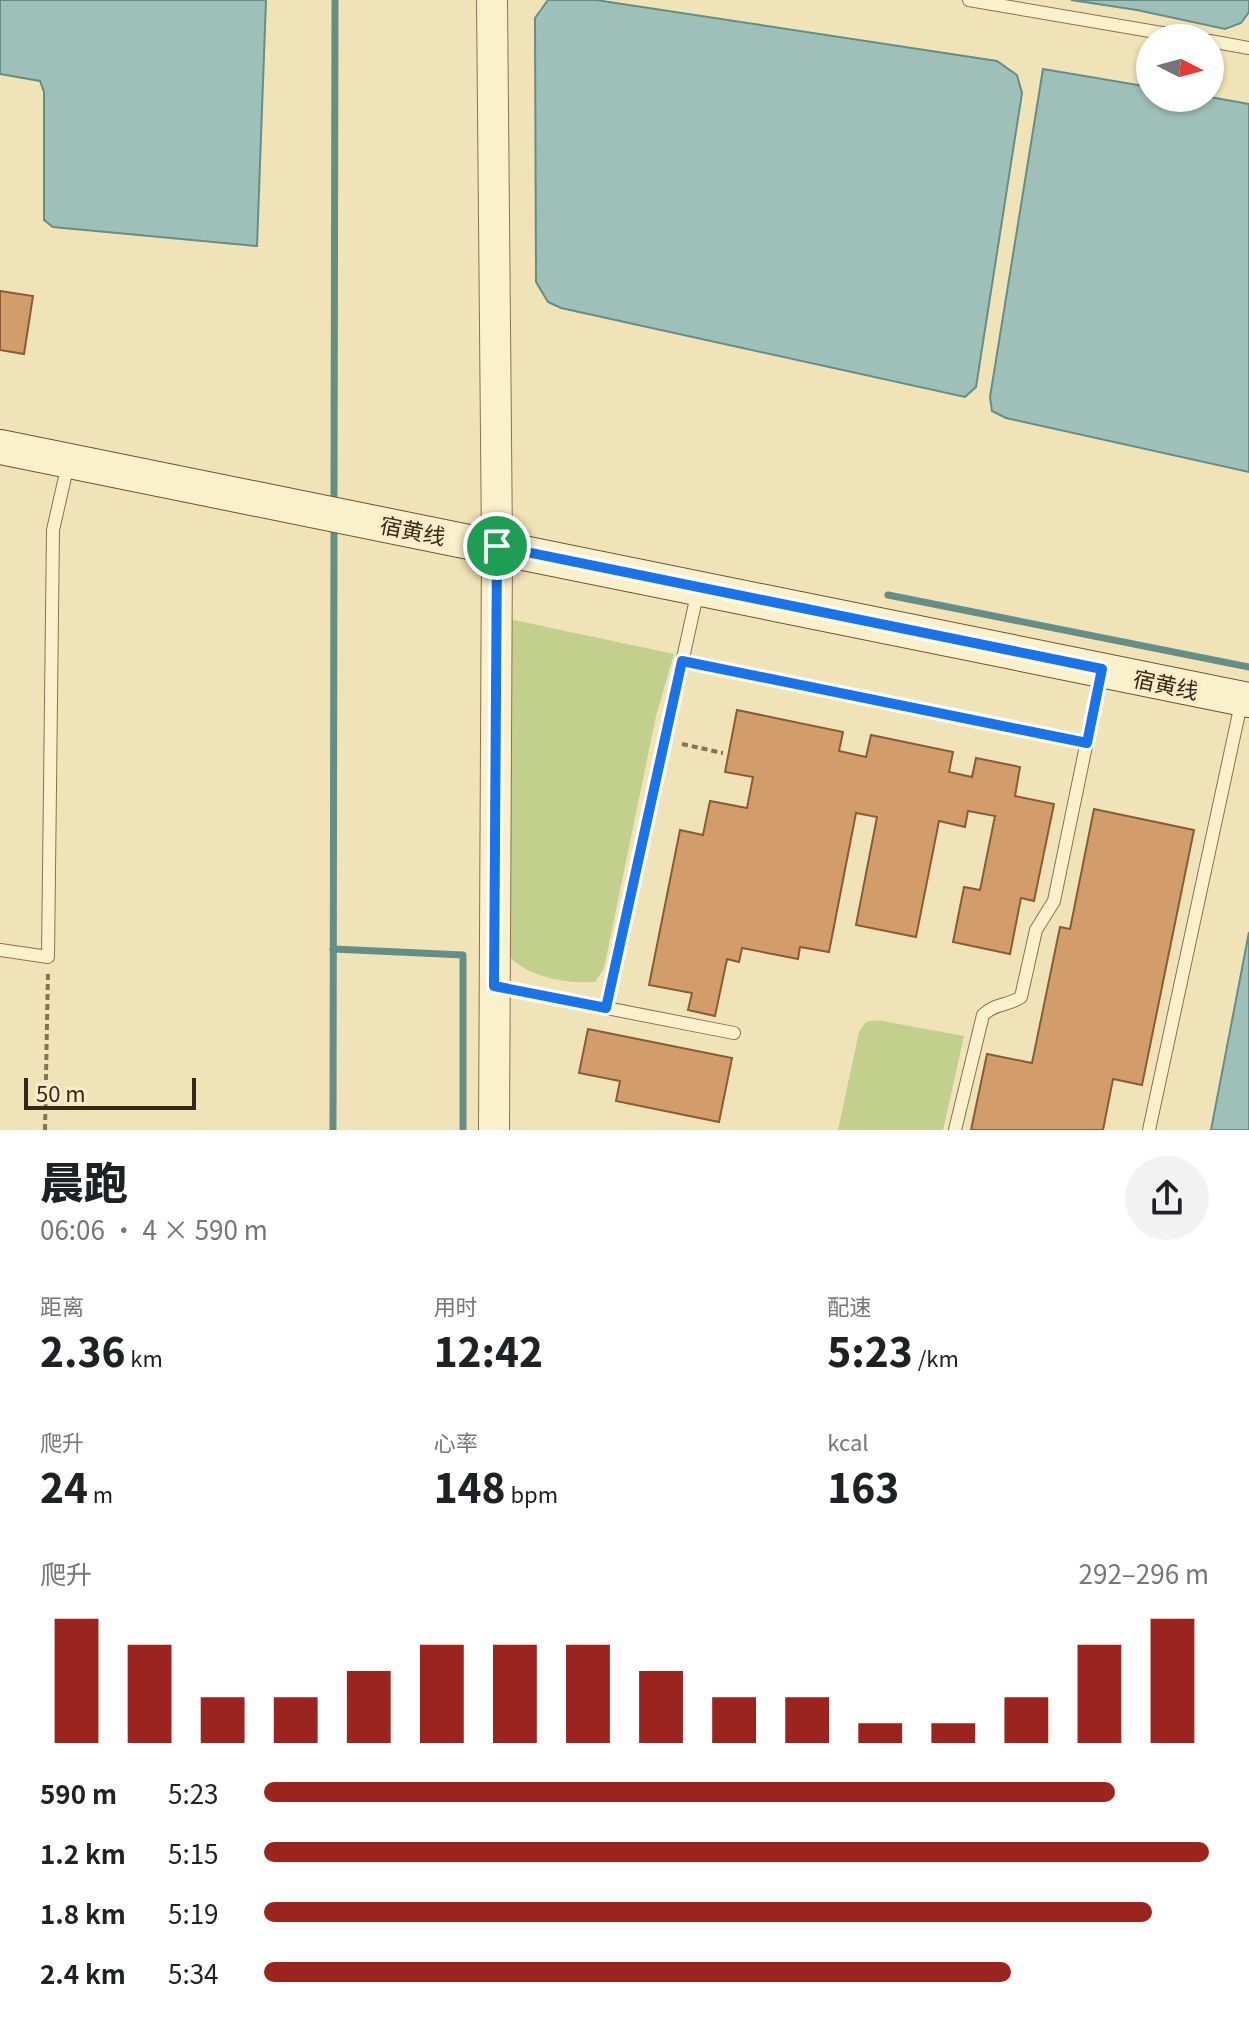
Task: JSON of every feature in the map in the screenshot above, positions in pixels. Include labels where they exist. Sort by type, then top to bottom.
[{"type":"main road","name":"宿黄线","points":[[0,447],[1246,699]]},
{"type":"street","points":[[492,0],[497,546],[494,1130]]},
{"type":"lane","points":[[969,0],[1136,29]]},
{"type":"lane","points":[[1224,44],[1249,48]]},
{"type":"lane","points":[[0,950],[48,957],[53,530],[69,461]]},
{"type":"lane","points":[[606,1008],[699,587]]},
{"type":"lane","points":[[682,661],[1087,743]]},
{"type":"lane","points":[[955,1130],[983,1015],[990,1007],[1011,1004],[1021,997],[1036,930],[1054,901],[1102,669]]},
{"type":"lane","points":[[1149,1130],[1246,699]]},
{"type":"lane","points":[[494,986],[734,1033]]},
{"type":"path","points":[[665,741],[723,753]]},
{"type":"path","points":[[45,1130],[48,957]]},
{"type":"green space","points":[[509,619],[674,654],[656,716],[604,968],[595,982],[571,982],[547,977],[524,968],[506,953]]},
{"type":"green space","points":[[877,1020],[964,1036],[943,1130],[838,1130],[859,1032],[866,1022]]},
{"type":"water","points":[[0,0],[266,0],[257,246],[53,227],[44,220],[44,92],[40,81],[0,74]]},
{"type":"water","points":[[548,0],[596,0],[997,61],[1017,75],[1022,93],[976,387],[965,397],[561,308],[548,302],[536,282],[535,18]]},
{"type":"water","points":[[1071,0],[1249,0],[1249,12],[1241,23],[1225,29],[1224,24],[1202,24]]},
{"type":"water","points":[[1043,69],[1136,85],[1136,112],[1224,112],[1224,100],[1249,104],[1249,472],[1006,418],[992,411],[990,397]]},
{"type":"water","points":[[1249,932],[1249,1130],[1211,1130]]},
{"type":"building","points":[[0,291],[33,296],[24,354],[0,350]]},
{"type":"building","points":[[737,710],[843,732],[839,751],[866,757],[871,735],[953,752],[949,772],[972,777],[976,758],[1020,767],[1015,796],[1054,804],[1034,901],[1021,898],[1010,954],[953,942],[964,887],[980,890],[995,816],[968,811],[965,827],[939,821],[916,937],[856,925],[877,817],[856,813],[829,952],[800,947],[798,959],[742,948],[739,962],[727,959],[715,1016],[688,1010],[692,993],[649,985],[680,830],[703,835],[710,801],[747,808],[753,777],[725,772]]},
{"type":"building","points":[[1094,809],[1194,830],[1142,1085],[1113,1079],[1103,1130],[971,1130],[987,1054],[1032,1063],[1060,927],[1070,929]]},
{"type":"building","points":[[588,1029],[732,1058],[719,1122],[616,1101],[620,1081],[579,1073]]},
{"type":"waterway","points":[[334,504],[335,0]]},
{"type":"waterway","points":[[333,1130],[334,524]]},
{"type":"waterway","points":[[888,595],[1249,667]]},
{"type":"waterway","points":[[333,949],[463,955],[463,1130]]},
{"type":"route","points":[[497,546],[1102,669],[1087,743],[682,661],[606,1008],[494,986],[497,546]]}]
